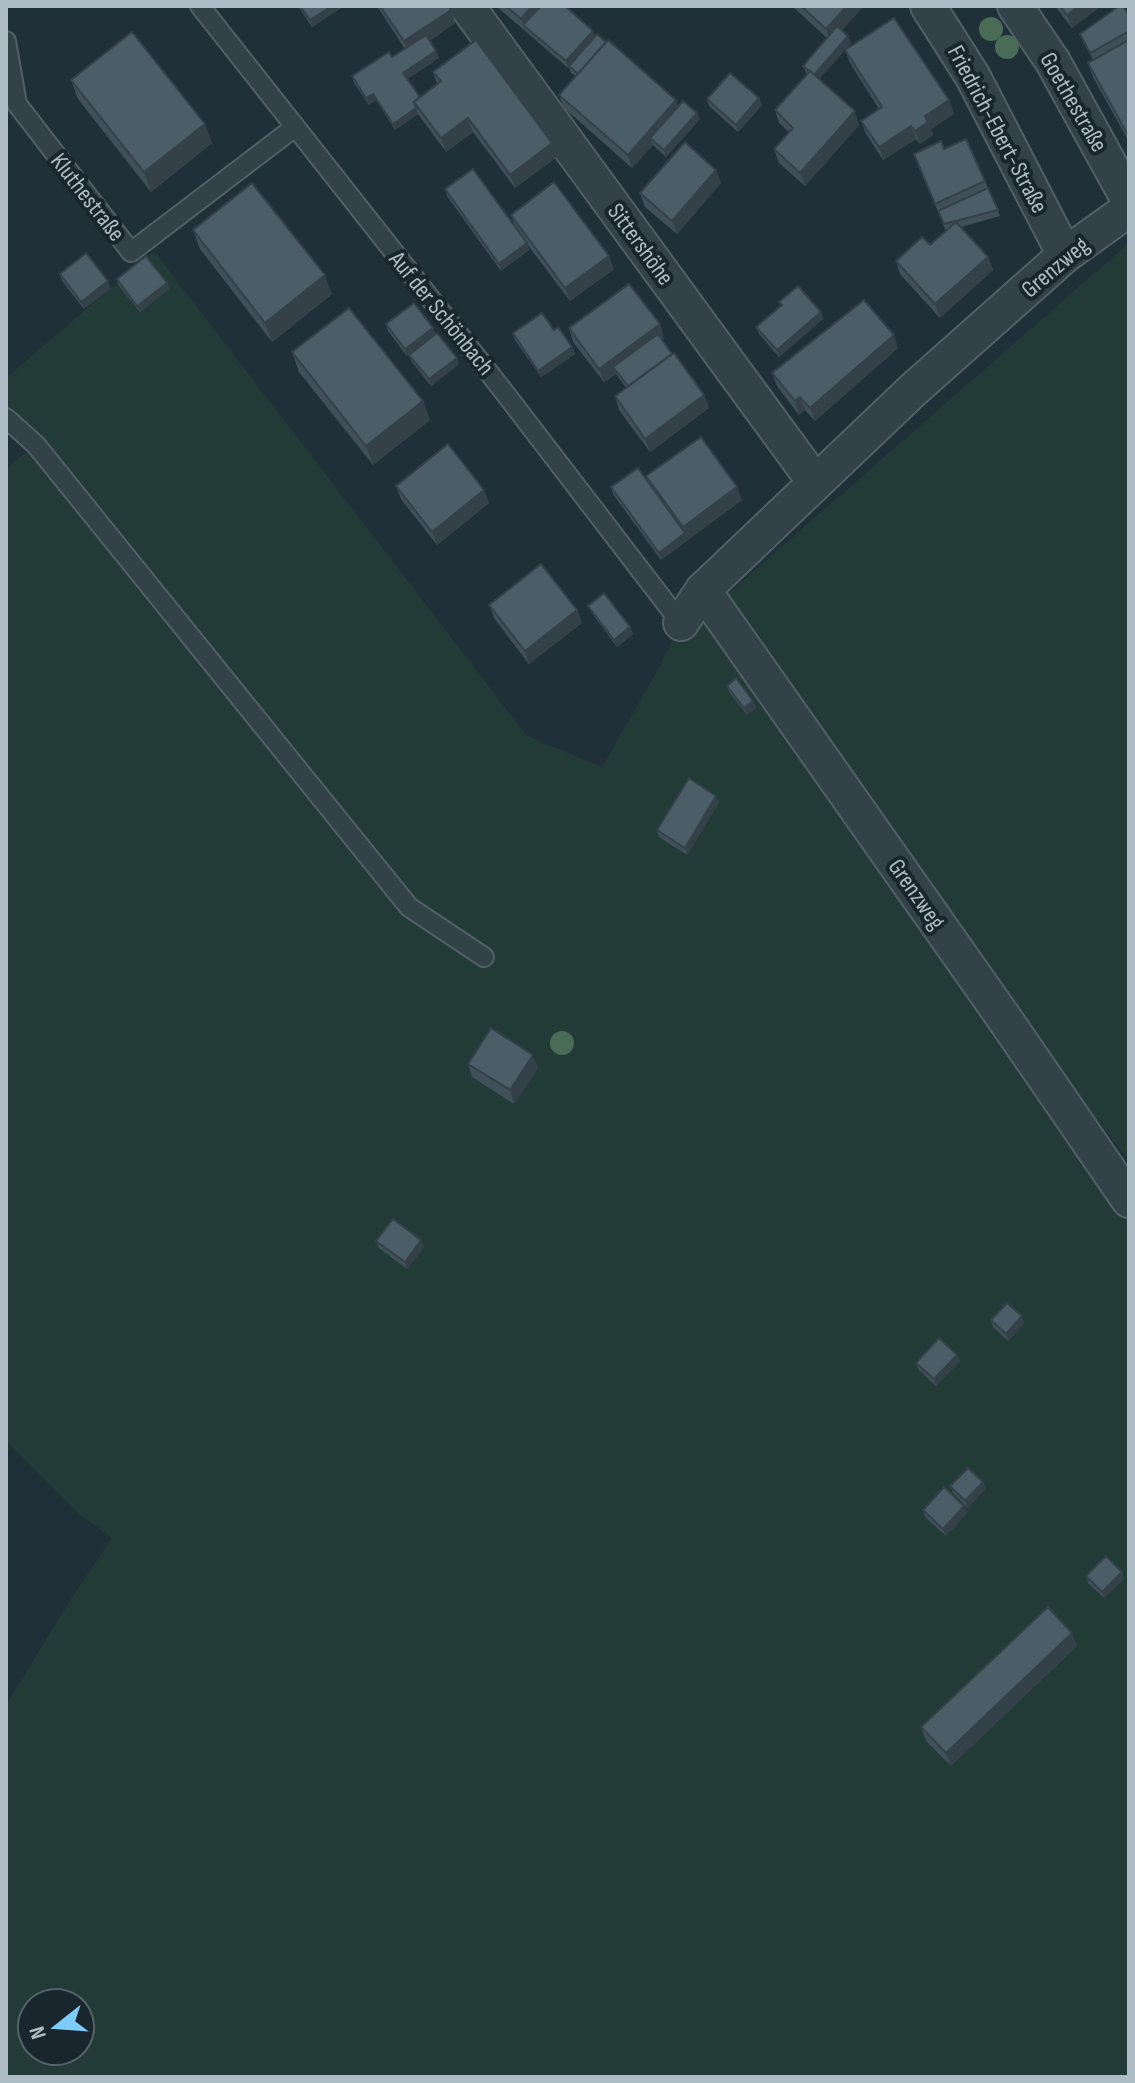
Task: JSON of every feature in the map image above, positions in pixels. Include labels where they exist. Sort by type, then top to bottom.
[{"type":"street","name":"Sittershöhe","points":[[467,6],[815,482]]},
{"type":"street","name":"Friedrich-Ebert-Straße","points":[[928,6],[973,77],[1065,255]]},
{"type":"street","name":"Goethestraße","points":[[1015,6],[1053,62],[1129,200]]},
{"type":"street","name":"Grenzweg","points":[[681,623],[703,590],[913,390],[1065,255],[1129,209]]},
{"type":"street","name":"Grenzweg","points":[[703,590],[1129,1200]]},
{"type":"lane","name":"Auf der Schönbach","points":[[200,6],[501,388],[681,623]]},
{"type":"lane","name":"Kluthestraße","points":[[6,41],[17,104],[131,252],[295,127]]},
{"type":"lane","points":[[6,418],[36,445],[409,907],[484,957]]},
{"type":"green space","points":[[1129,243],[1129,1161],[845,790],[1129,1200],[1129,2077],[6,2077],[6,1705],[112,1538],[79,1514],[6,1441],[6,469],[36,444],[6,418],[6,378],[154,251],[527,736],[602,767],[681,623],[714,606]]},
{"type":"building","points":[[300,6],[332,6],[310,20]]},
{"type":"building","points":[[380,6],[448,6],[451,10],[404,41]]},
{"type":"building","points":[[506,6],[532,6],[521,19]]},
{"type":"building","points":[[541,6],[565,6],[593,31],[566,61],[523,25]]},
{"type":"building","points":[[801,6],[847,6],[826,29]]},
{"type":"building","points":[[1060,6],[1079,6],[1067,15]]},
{"type":"building","points":[[1123,6],[1129,16],[1129,31],[1090,53],[1080,34]]},
{"type":"building","points":[[894,18],[949,100],[925,116],[928,122],[915,131],[911,126],[879,147],[861,121],[882,107],[845,50]]},
{"type":"building","points":[[837,26],[848,36],[814,75],[803,66]]},
{"type":"building","points":[[132,32],[205,124],[144,172],[71,80]]},
{"type":"building","points":[[597,34],[606,42],[578,74],[569,66]]},
{"type":"building","points":[[426,35],[436,51],[403,73],[420,97],[414,102],[416,108],[393,124],[373,94],[366,98],[352,76],[389,52],[392,57]]},
{"type":"building","points":[[476,40],[552,143],[510,175],[468,118],[441,138],[414,102],[441,81],[433,72]]},
{"type":"building","points":[[608,40],[676,100],[628,155],[559,95]]},
{"type":"building","points":[[1129,40],[1129,137],[1088,63]]},
{"type":"building","points":[[810,71],[855,111],[800,173],[774,149],[793,128],[775,110]]},
{"type":"building","points":[[730,73],[759,98],[736,125],[707,99]]},
{"type":"building","points":[[683,101],[697,113],[664,150],[650,138]]},
{"type":"building","points":[[966,139],[985,181],[935,204],[914,154],[941,141],[944,149]]},
{"type":"building","points":[[685,142],[716,170],[672,221],[640,193]]},
{"type":"building","points":[[473,169],[527,243],[499,264],[445,189]]},
{"type":"building","points":[[554,182],[609,256],[565,288],[511,215]]},
{"type":"building","points":[[252,183],[325,275],[265,323],[193,230]]},
{"type":"building","points":[[988,188],[998,210],[944,224],[938,211]]},
{"type":"building","points":[[956,222],[988,257],[935,304],[896,261],[922,237],[930,245]]},
{"type":"building","points":[[86,253],[108,281],[81,302],[60,274]]},
{"type":"building","points":[[146,256],[167,283],[137,306],[117,279]]},
{"type":"building","points":[[629,284],[660,324],[599,369],[569,328]]},
{"type":"building","points":[[798,286],[821,312],[777,350],[756,327],[782,305],[779,302]]},
{"type":"building","points":[[864,300],[894,335],[810,408],[800,397],[795,401],[772,373]]},
{"type":"building","points":[[414,303],[433,328],[405,349],[386,324]]},
{"type":"building","points":[[349,308],[423,401],[366,446],[292,352]]},
{"type":"building","points":[[542,313],[554,330],[558,327],[572,347],[538,371],[513,333]]},
{"type":"building","points":[[437,333],[457,358],[429,379],[409,355]]},
{"type":"building","points":[[658,334],[672,354],[628,386],[613,367]]},
{"type":"building","points":[[674,353],[704,395],[645,439],[615,396]]},
{"type":"building","points":[[701,437],[737,487],[683,527],[646,476]]},
{"type":"building","points":[[448,444],[484,490],[432,532],[396,486]]},
{"type":"building","points":[[638,468],[685,533],[659,553],[611,487]]},
{"type":"building","points":[[541,564],[577,610],[525,651],[489,605]]},
{"type":"building","points":[[604,593],[630,627],[614,640],[588,606]]},
{"type":"building","points":[[736,678],[753,701],[744,708],[727,686]]},
{"type":"building","points":[[689,778],[716,796],[685,848],[657,830]]},
{"type":"building","points":[[491,1028],[533,1055],[510,1090],[468,1064]]},
{"type":"building","points":[[393,1219],[421,1240],[405,1262],[376,1241]]},
{"type":"building","points":[[1007,1303],[1022,1316],[1006,1334],[991,1320]]},
{"type":"building","points":[[939,1338],[957,1355],[934,1379],[916,1363]]},
{"type":"building","points":[[968,1468],[983,1482],[965,1501],[950,1486]]},
{"type":"building","points":[[944,1487],[964,1506],[943,1529],[923,1510]]},
{"type":"building","points":[[1106,1556],[1122,1572],[1102,1592],[1086,1576]]},
{"type":"building","points":[[1048,1607],[1072,1633],[946,1753],[921,1727]]}]
